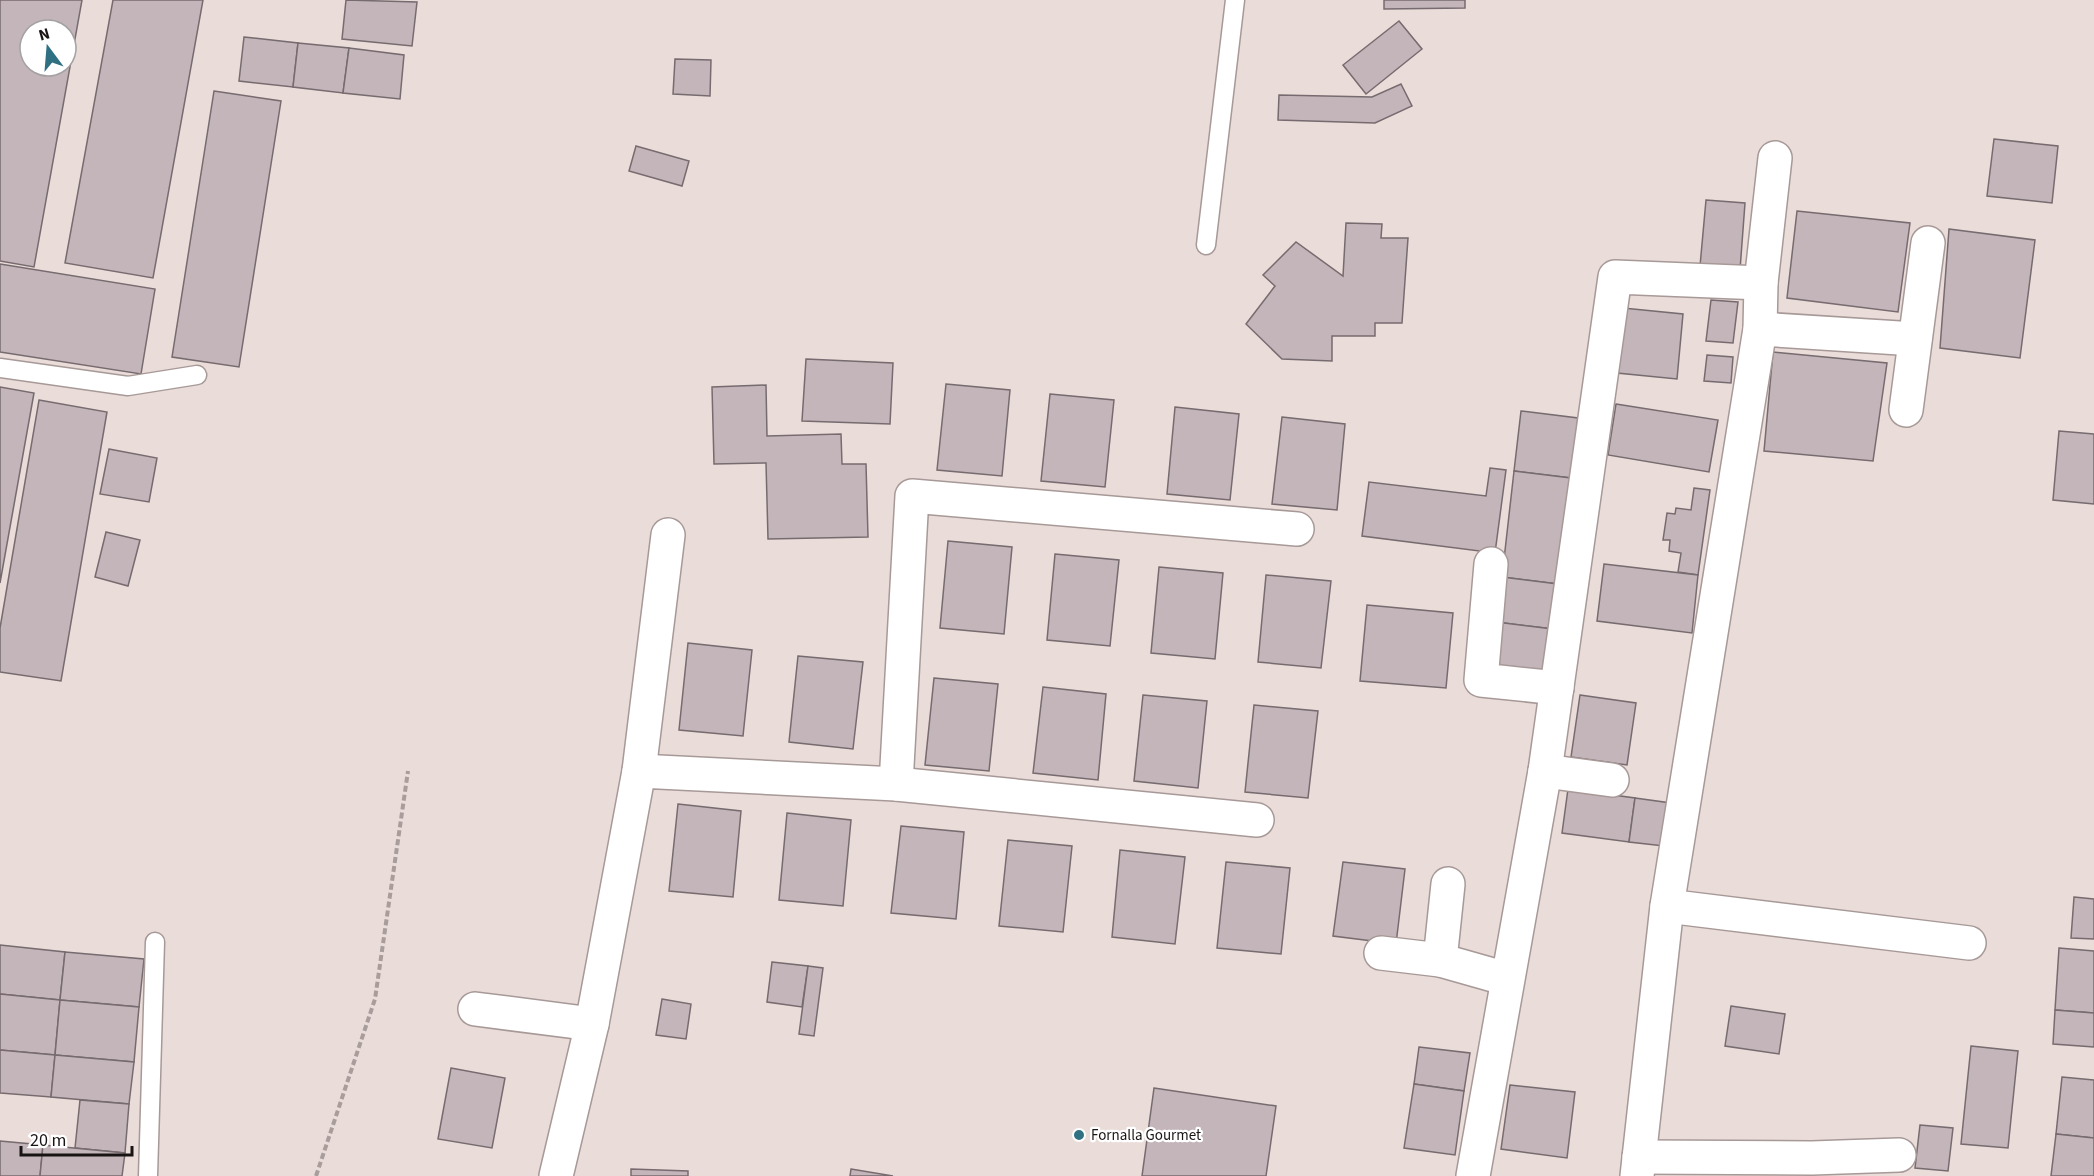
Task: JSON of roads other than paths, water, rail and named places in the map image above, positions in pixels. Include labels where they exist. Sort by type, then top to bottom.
[{"type":"street","points":[[1775,158],[1761,283],[1760,329],[1667,906],[1638,1167],[1899,1155]]},
{"type":"street","points":[[1906,410],[1928,243]]},
{"type":"street","points":[[1473,1176],[1545,771],[1615,277],[1761,283]]},
{"type":"street","points":[[1760,329],[1915,339]]},
{"type":"street","points":[[896,784],[912,496],[1298,528]]},
{"type":"street","points":[[556,1176],[592,1024],[639,771],[668,536]]},
{"type":"street","points":[[1491,564],[1480,680],[1557,688]]},
{"type":"street","points":[[639,771],[896,784],[1257,820]]},
{"type":"street","points":[[1545,771],[1612,780]]},
{"type":"street","points":[[1440,960],[1448,884]]},
{"type":"street","points":[[1667,906],[1969,943]]},
{"type":"street","points":[[1381,953],[1440,960],[1507,979]]},
{"type":"street","points":[[475,1009],[592,1024]]},
{"type":"lane","points":[[1206,245],[1235,0]]},
{"type":"lane","points":[[0,368],[128,386],[197,375]]},
{"type":"lane","points":[[148,1176],[155,942]]},
{"type":"place","name":"Fornalla Gourmet","points":[[1079,1135]]}]
